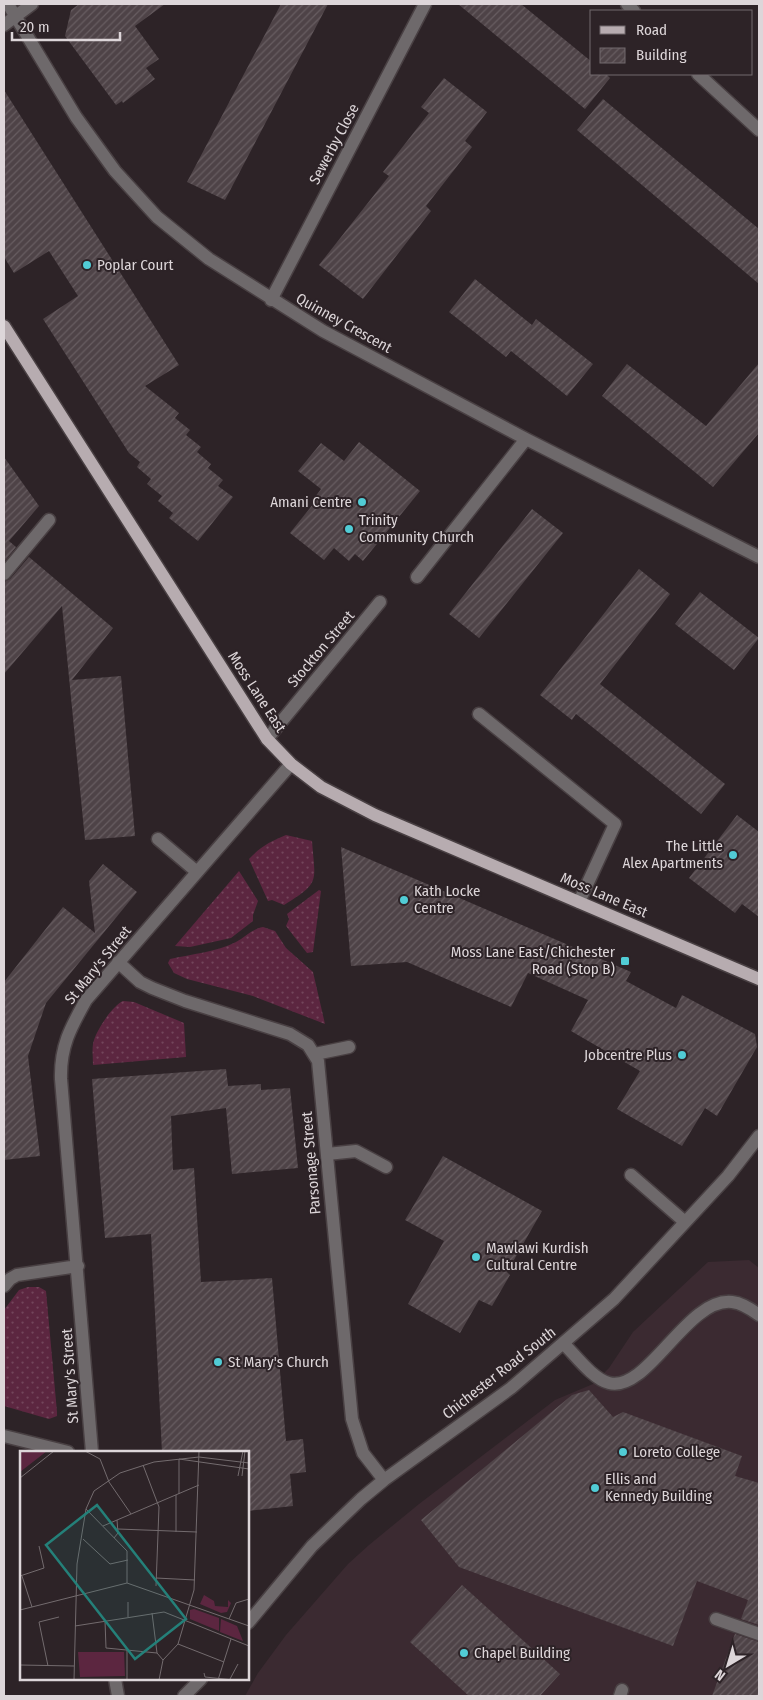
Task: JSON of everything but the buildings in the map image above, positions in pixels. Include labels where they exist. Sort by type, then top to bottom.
[{"type":"main road","name":"Moss Lane East","points":[[4,326],[267,739],[291,764],[321,787],[375,815],[759,979]]},
{"type":"street","name":"Quinney Crescent","points":[[8,4],[76,117],[115,171],[157,217],[210,259],[271,300],[323,331],[526,440],[759,557]]},
{"type":"street","points":[[4,26],[32,4]]},
{"type":"street","name":"Sewerby Close","points":[[271,300],[425,4]]},
{"type":"street","points":[[699,75],[759,130]]},
{"type":"street","points":[[417,577],[526,440]]},
{"type":"street","points":[[4,574],[49,520]]},
{"type":"street","name":"Stockton Street","points":[[267,739],[380,602]]},
{"type":"street","points":[[479,714],[615,824],[580,902]]},
{"type":"street","name":"St Mary's Street","points":[[92,1451],[61,1079],[62,1058],[67,1036],[86,1000],[291,764]]},
{"type":"street","points":[[158,839],[197,872]]},
{"type":"street","points":[[118,962],[140,982],[152,988],[185,1001],[290,1034],[308,1046],[315,1054],[349,1047]]},
{"type":"street","name":"Parsonage Street","points":[[315,1054],[318,1061],[352,1419],[363,1453],[384,1480]]},
{"type":"street","name":"Chichester Road South","points":[[249,1622],[312,1546],[342,1517],[384,1480],[511,1388],[614,1299],[728,1176],[759,1136]]},
{"type":"street","points":[[327,1154],[356,1152],[386,1167]]},
{"type":"street","points":[[632,1176],[685,1222]]},
{"type":"street","points":[[4,1286],[10,1279],[16,1276],[78,1266]]},
{"type":"street","points":[[564,1344],[598,1378],[611,1384],[626,1381],[639,1374],[653,1362],[686,1325],[716,1304],[730,1302],[741,1304],[759,1315]]},
{"type":"street","points":[[4,1436],[64,1451]]},
{"type":"street","points":[[716,1619],[759,1634]]},
{"type":"street","points":[[115,1680],[118,1696]]},
{"type":"street","points":[[184,1696],[200,1680]]},
{"type":"shaded area","points":[[286,835],[312,841],[314,873],[310,885],[284,905],[272,900],[268,901],[249,859],[266,845]]},
{"type":"shaded area","points":[[239,871],[258,901],[253,921],[231,938],[190,947],[175,946]]},
{"type":"shaded area","points":[[319,890],[321,891],[313,952],[307,953],[286,926],[289,919],[287,914]]},
{"type":"shaded area","points":[[263,927],[275,931],[286,948],[313,972],[325,1024],[253,996],[187,979],[174,973],[168,963],[170,959],[212,950],[236,942],[255,929]]},
{"type":"shaded area","points":[[123,1001],[134,1002],[184,1023],[186,1057],[93,1065],[94,1039],[109,1014]]},
{"type":"shaded area","name":"Loreto College","points":[[749,1260],[759,1268],[759,1696],[245,1696],[258,1673],[286,1635],[348,1564],[369,1545],[419,1504],[555,1400],[593,1384],[609,1368],[633,1332],[708,1262]]},
{"type":"shaded area","points":[[28,1287],[39,1287],[46,1291],[57,1412],[57,1416],[49,1419],[4,1406],[4,1310],[19,1290]]},
{"type":"place","name":"Poplar Court","points":[[87,265]]},
{"type":"place","name":"Amani Centre","points":[[362,502]]},
{"type":"place","name":"Trinity Community Church","points":[[349,529]]},
{"type":"place","name":"The Little Alex Apartments","points":[[733,855]]},
{"type":"place","name":"Kath Locke Centre","points":[[404,900]]},
{"type":"place","name":"Moss Lane East/Chichester Road (Stop B)","points":[[625,961]]},
{"type":"place","name":"Jobcentre Plus","points":[[682,1055]]},
{"type":"place","name":"Mawlawi Kurdish Cultural Centre","points":[[476,1257]]},
{"type":"place","name":"St Mary's Church","points":[[218,1362]]},
{"type":"place","name":"Loreto College","points":[[623,1452]]},
{"type":"place","name":"Ellis and Kennedy Building","points":[[595,1488]]},
{"type":"place","name":"Chapel Building","points":[[464,1653]]}]
